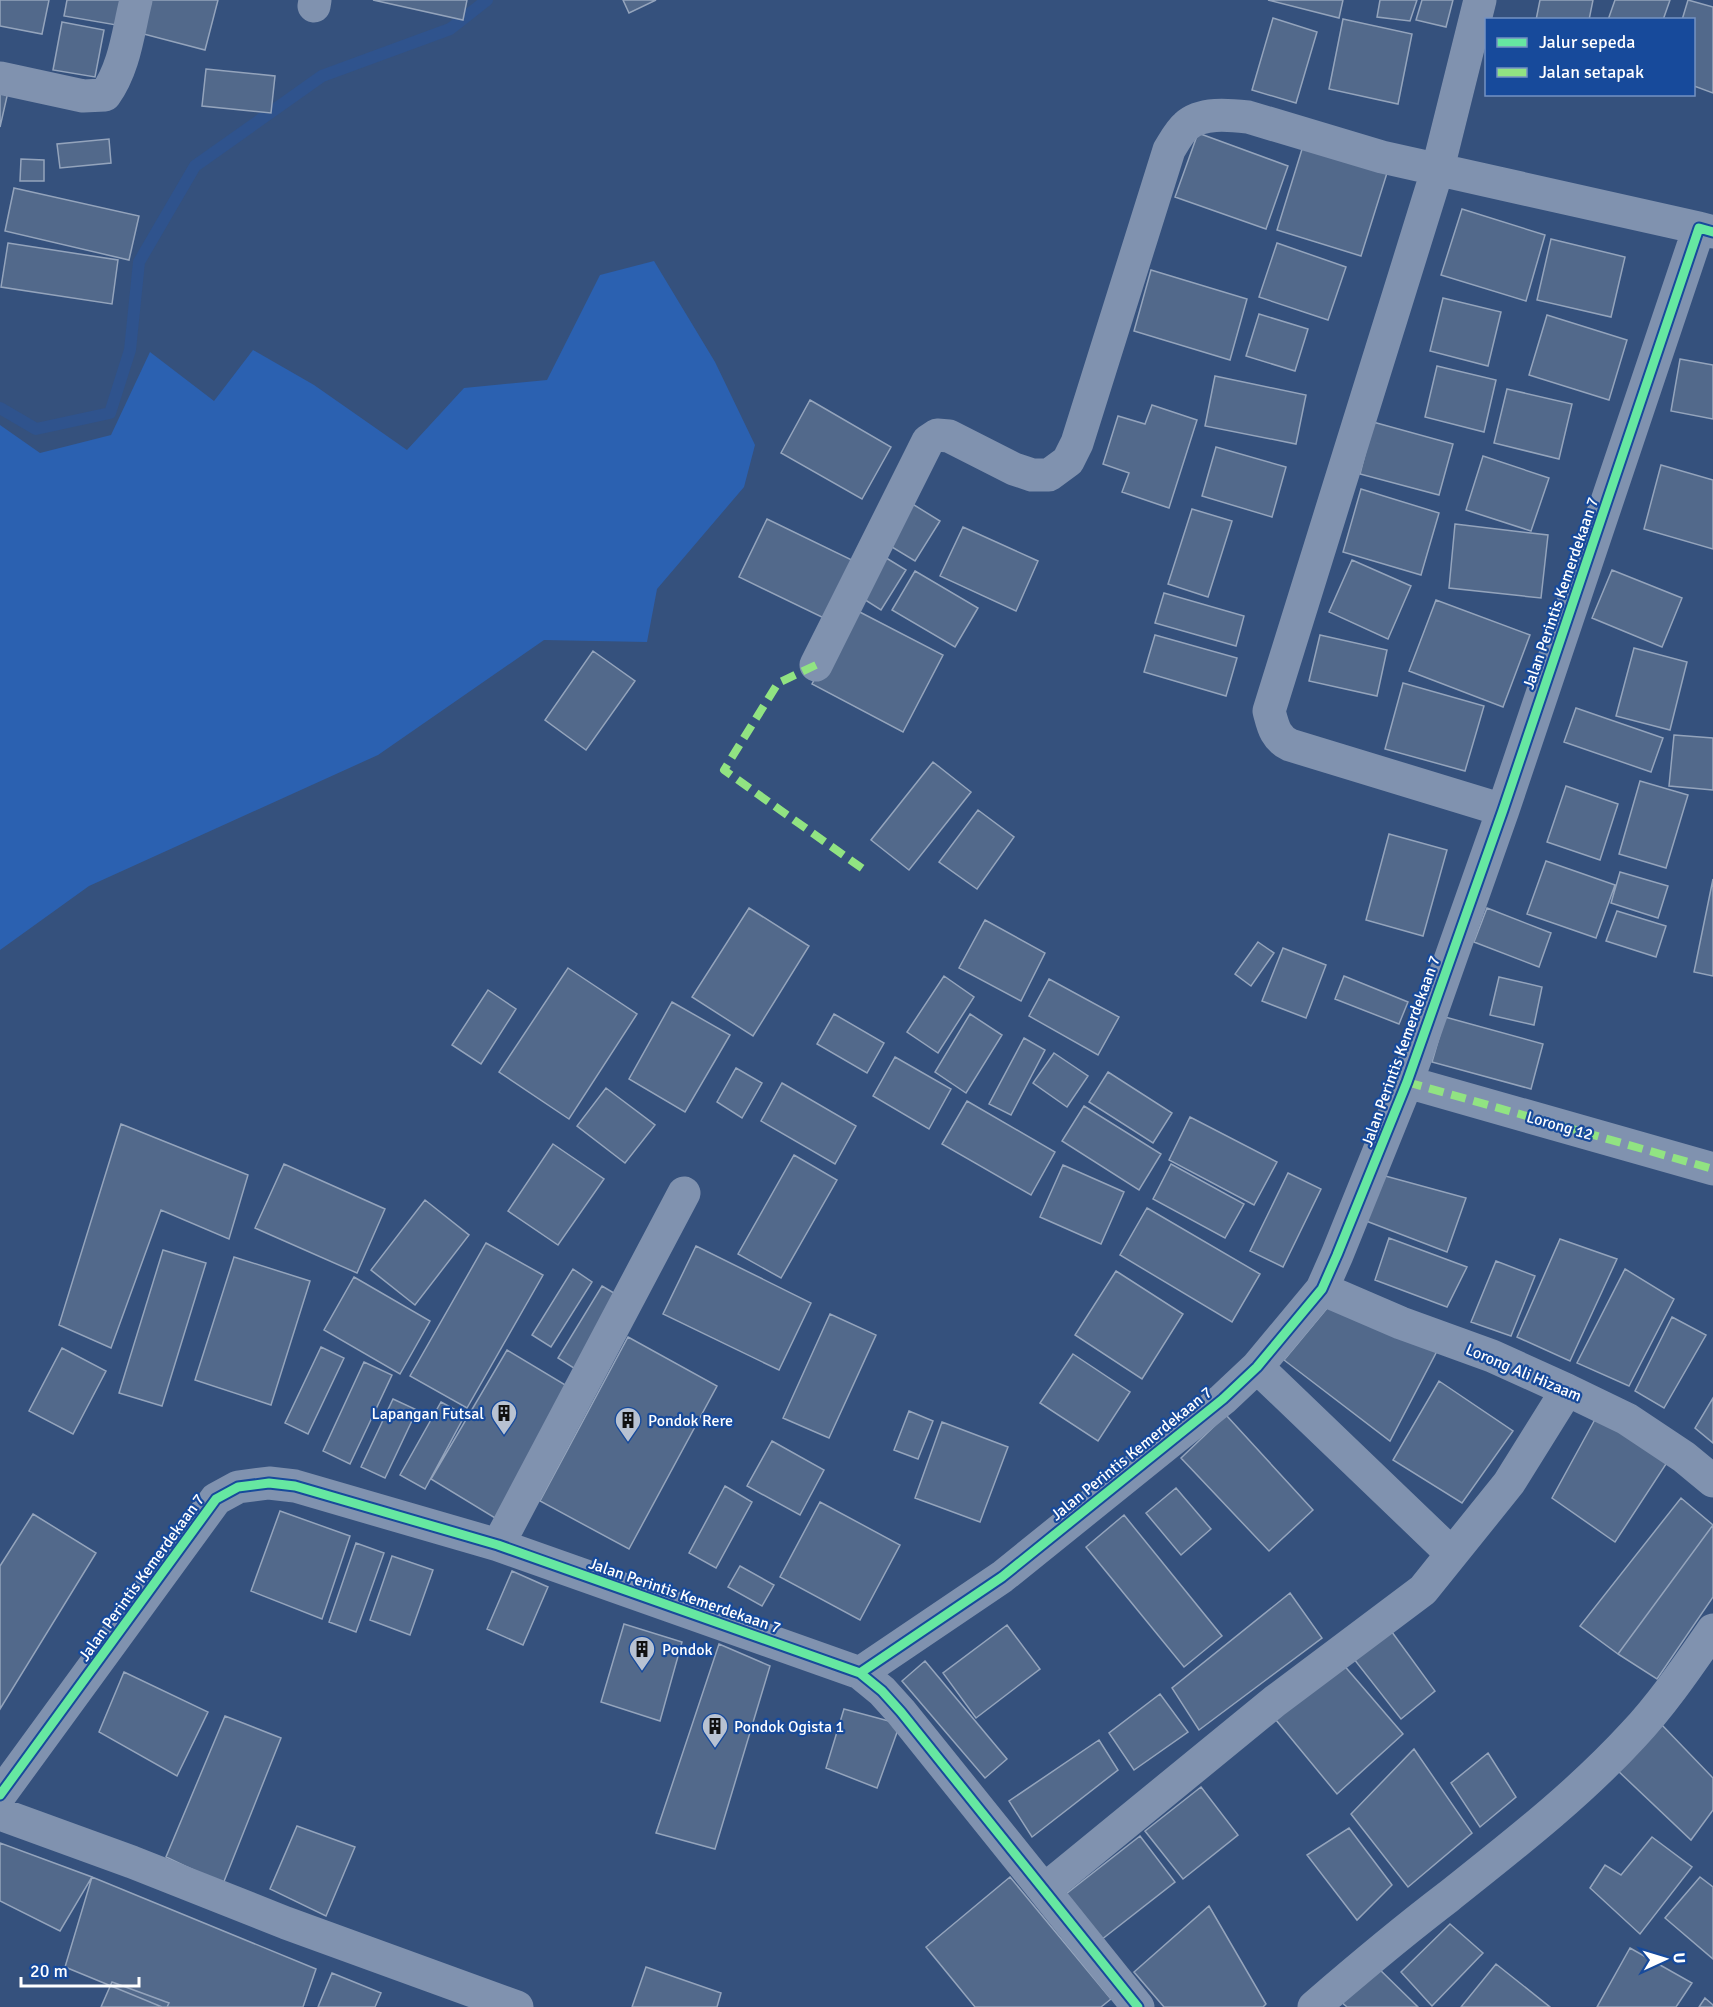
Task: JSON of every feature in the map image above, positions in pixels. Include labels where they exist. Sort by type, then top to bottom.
[{"type":"street","points":[[0,78],[83,96],[105,95],[121,68],[136,0]]},
{"type":"street","points":[[1480,0],[1438,168],[1269,711],[1274,731],[1281,741],[1290,745],[1503,810]]},
{"type":"street","points":[[816,665],[928,441],[936,435],[949,436],[1014,469],[1032,475],[1049,475],[1068,461],[1077,443],[1169,150],[1186,125],[1206,117],[1225,115],[1248,117],[1382,157],[1706,230]]},
{"type":"street","name":"Jalan Perintis Kemerdekaan 7","points":[[0,1795],[216,1499],[238,1487],[269,1483],[295,1486],[498,1545],[860,1673],[1002,1577],[1223,1399],[1257,1367],[1322,1288],[1337,1255],[1407,1082],[1706,230]]},
{"type":"street","name":"Lorong 12","points":[[1407,1082],[1713,1168]]},
{"type":"street","points":[[498,1545],[684,1193]]},
{"type":"street","name":"Lorong Ali Hizaam","points":[[1322,1288],[1401,1323],[1492,1356],[1567,1389],[1627,1419],[1684,1457],[1713,1481]]},
{"type":"street","points":[[1257,1367],[1451,1553]]},
{"type":"street","points":[[1044,1890],[1275,1701],[1423,1590],[1509,1483],[1567,1389]]},
{"type":"street","points":[[1314,2007],[1519,1840],[1595,1774],[1634,1734],[1677,1682],[1713,1630]]},
{"type":"street","points":[[860,1673],[902,1712],[1138,2007]]},
{"type":"street","points":[[0,1814],[132,1862],[286,1923],[517,2007]]},
{"type":"shaded area","points":[[654,261],[715,362],[755,445],[744,487],[657,589],[647,642],[544,640],[378,755],[89,886],[0,950],[0,425],[40,453],[111,435],[150,352],[214,401],[253,350],[314,385],[407,450],[464,388],[547,380],[600,275]]},
{"type":"building","points":[[0,0],[49,0],[42,34],[0,26]]},
{"type":"building","points":[[67,0],[127,0],[122,26],[64,16]]},
{"type":"building","points":[[145,0],[218,0],[205,50],[136,32]]},
{"type":"building","points":[[373,0],[467,0],[463,20]]},
{"type":"building","points":[[623,0],[656,0],[629,13]]},
{"type":"building","points":[[1268,0],[1343,0],[1339,18]]},
{"type":"building","points":[[1380,0],[1417,0],[1410,21],[1377,17]]},
{"type":"building","points":[[1422,0],[1453,0],[1446,27],[1416,20]]},
{"type":"building","points":[[1540,0],[1593,0],[1589,18],[1536,18]]},
{"type":"building","points":[[1615,0],[1670,0],[1664,18],[1609,18]]},
{"type":"building","points":[[1688,0],[1713,7],[1713,93],[1695,86],[1695,18],[1683,18]]},
{"type":"building","points":[[1273,18],[1317,32],[1296,103],[1252,90]]},
{"type":"building","points":[[1343,19],[1412,34],[1398,104],[1329,89]]},
{"type":"building","points":[[62,22],[104,30],[95,77],[53,70]]},
{"type":"building","points":[[206,69],[275,76],[271,113],[202,106]]},
{"type":"building","points":[[0,91],[8,92],[0,127]]},
{"type":"building","points":[[1198,133],[1288,166],[1266,229],[1175,197]]},
{"type":"building","points":[[109,139],[111,163],[60,168],[57,144]]},
{"type":"building","points":[[1303,146],[1387,173],[1361,256],[1277,230]]},
{"type":"building","points":[[21,159],[44,160],[44,181],[20,181]]},
{"type":"building","points":[[14,188],[139,216],[129,260],[5,231]]},
{"type":"building","points":[[1462,209],[1545,235],[1526,301],[1441,275]]},
{"type":"building","points":[[1551,239],[1625,257],[1611,317],[1537,300]]},
{"type":"building","points":[[8,243],[118,260],[112,304],[1,287]]},
{"type":"building","points":[[1277,243],[1346,267],[1328,320],[1259,297]]},
{"type":"building","points":[[1151,270],[1247,299],[1230,360],[1134,331]]},
{"type":"building","points":[[1443,298],[1501,312],[1488,366],[1430,351]]},
{"type":"building","points":[[1259,314],[1308,329],[1295,371],[1246,356]]},
{"type":"building","points":[[1547,315],[1627,340],[1609,400],[1529,375]]},
{"type":"building","points":[[1680,359],[1713,365],[1713,419],[1671,411]]},
{"type":"building","points":[[1437,366],[1496,380],[1484,432],[1425,417]]},
{"type":"building","points":[[1215,376],[1306,395],[1296,444],[1205,426]]},
{"type":"building","points":[[1507,389],[1572,404],[1559,459],[1494,443]]},
{"type":"building","points":[[810,400],[891,447],[862,499],[781,453]]},
{"type":"building","points":[[1152,405],[1197,420],[1169,508],[1122,492],[1129,473],[1103,464],[1118,416],[1145,424]]},
{"type":"building","points":[[1373,422],[1453,444],[1439,495],[1360,474]]},
{"type":"building","points":[[1216,447],[1286,467],[1272,517],[1202,496]]},
{"type":"building","points":[[1483,456],[1549,478],[1531,531],[1466,510]]},
{"type":"building","points":[[1661,465],[1713,480],[1713,549],[1644,529]]},
{"type":"building","points":[[1361,489],[1439,513],[1421,575],[1343,552]]},
{"type":"building","points":[[906,500],[940,521],[915,561],[882,541]]},
{"type":"building","points":[[1192,509],[1232,521],[1208,597],[1168,584]]},
{"type":"building","points":[[767,519],[856,562],[828,620],[739,577]]},
{"type":"building","points":[[1455,524],[1548,535],[1541,598],[1449,588]]},
{"type":"building","points":[[963,527],[1038,561],[1016,611],[940,576]]},
{"type":"building","points":[[883,556],[906,570],[881,610],[859,596]]},
{"type":"building","points":[[1352,560],[1411,586],[1388,639],[1329,612]]},
{"type":"building","points":[[1612,570],[1682,598],[1662,647],[1592,618]]},
{"type":"building","points":[[915,571],[978,608],[955,647],[892,610]]},
{"type":"building","points":[[1164,593],[1244,616],[1236,646],[1155,623]]},
{"type":"building","points":[[1436,600],[1530,635],[1503,707],[1409,671]]},
{"type":"building","points":[[852,608],[943,655],[903,732],[812,684]]},
{"type":"building","points":[[1155,635],[1237,658],[1226,696],[1144,672]]},
{"type":"building","points":[[1320,635],[1387,650],[1377,696],[1309,681]]},
{"type":"building","points":[[1634,648],[1687,662],[1670,730],[1616,716]]},
{"type":"building","points":[[593,651],[635,681],[586,750],[545,720]]},
{"type":"building","points":[[1403,683],[1484,706],[1465,771],[1385,749]]},
{"type":"building","points":[[1576,708],[1663,738],[1651,772],[1564,742]]},
{"type":"building","points":[[1674,735],[1713,738],[1713,790],[1669,786]]},
{"type":"building","points":[[933,762],[971,792],[909,870],[871,840]]},
{"type":"building","points":[[1640,781],[1688,795],[1666,868],[1619,854]]},
{"type":"building","points":[[1566,786],[1618,804],[1600,860],[1547,842]]},
{"type":"building","points":[[978,810],[1014,837],[977,889],[939,862]]},
{"type":"building","points":[[1389,834],[1447,850],[1423,936],[1366,920]]},
{"type":"building","points":[[1546,861],[1615,885],[1596,938],[1527,914]]},
{"type":"building","points":[[1620,872],[1668,886],[1658,918],[1611,903]]},
{"type":"building","points":[[1713,879],[1713,976],[1694,972]]},
{"type":"building","points":[[749,908],[809,946],[753,1036],[692,997]]},
{"type":"building","points":[[1487,908],[1551,933],[1539,967],[1474,942]]},
{"type":"building","points":[[1617,911],[1666,926],[1656,957],[1606,941]]},
{"type":"building","points":[[985,920],[1045,953],[1021,1001],[959,968]]},
{"type":"building","points":[[1258,942],[1274,953],[1251,986],[1235,974]]},
{"type":"building","points":[[1283,948],[1326,965],[1306,1018],[1262,1001]]},
{"type":"building","points":[[568,968],[637,1014],[569,1119],[499,1072]]},
{"type":"building","points":[[944,976],[974,997],[938,1053],[907,1032]]},
{"type":"building","points":[[1344,976],[1408,1002],[1399,1024],[1335,999]]},
{"type":"building","points":[[1499,977],[1542,987],[1534,1025],[1490,1015]]},
{"type":"building","points":[[1049,979],[1119,1017],[1098,1055],[1029,1016]]},
{"type":"building","points":[[488,990],[516,1009],[481,1064],[452,1045]]},
{"type":"building","points":[[672,1002],[730,1035],[685,1112],[629,1079]]},
{"type":"building","points":[[834,1014],[884,1043],[867,1073],[817,1044]]},
{"type":"building","points":[[970,1014],[1002,1035],[966,1093],[935,1072]]},
{"type":"building","points":[[1445,1017],[1543,1044],[1531,1089],[1432,1062]]},
{"type":"building","points":[[1024,1038],[1045,1050],[1011,1115],[989,1104]]},
{"type":"building","points":[[1054,1053],[1088,1076],[1067,1107],[1033,1083]]},
{"type":"building","points":[[895,1057],[951,1089],[929,1129],[873,1096]]},
{"type":"building","points":[[736,1068],[762,1083],[742,1118],[717,1102]]},
{"type":"building","points":[[1108,1072],[1172,1113],[1153,1143],[1089,1102]]},
{"type":"building","points":[[782,1083],[856,1126],[835,1164],[761,1121]]},
{"type":"building","points":[[606,1088],[655,1125],[625,1163],[577,1126]]},
{"type":"building","points":[[967,1101],[1055,1152],[1031,1195],[942,1144]]},
{"type":"building","points":[[1084,1106],[1161,1154],[1139,1190],[1062,1141]]},
{"type":"building","points":[[1190,1117],[1277,1162],[1254,1205],[1169,1160]]},
{"type":"building","points":[[121,1124],[248,1175],[229,1239],[161,1210],[111,1348],[59,1325]]},
{"type":"building","points":[[553,1144],[604,1179],[558,1245],[508,1211]]},
{"type":"building","points":[[794,1155],[837,1180],[781,1278],[738,1254]]},
{"type":"building","points":[[284,1164],[385,1209],[357,1273],[255,1228]]},
{"type":"building","points":[[1171,1164],[1244,1204],[1225,1238],[1153,1199]]},
{"type":"building","points":[[1063,1165],[1124,1192],[1101,1244],[1040,1217]]},
{"type":"building","points":[[1288,1173],[1321,1189],[1283,1267],[1250,1251]]},
{"type":"building","points":[[1378,1174],[1466,1198],[1447,1252],[1361,1219]]},
{"type":"building","points":[[425,1200],[469,1235],[415,1305],[371,1270]]},
{"type":"building","points":[[1147,1208],[1260,1274],[1232,1322],[1120,1255]]},
{"type":"building","points":[[1389,1238],[1467,1267],[1447,1307],[1375,1280]]},
{"type":"building","points":[[1560,1239],[1617,1259],[1570,1361],[1517,1337]]},
{"type":"building","points":[[486,1243],[543,1275],[467,1408],[410,1376]]},
{"type":"building","points":[[696,1246],[811,1303],[779,1370],[663,1314]]},
{"type":"building","points":[[163,1250],[206,1263],[162,1406],[119,1393]]},
{"type":"building","points":[[234,1257],[310,1281],[271,1405],[195,1380]]},
{"type":"building","points":[[1496,1261],[1535,1276],[1511,1336],[1471,1322]]},
{"type":"building","points":[[573,1269],[592,1282],[551,1347],[532,1335]]},
{"type":"building","points":[[1625,1269],[1674,1299],[1629,1386],[1577,1363]]},
{"type":"building","points":[[1116,1271],[1183,1314],[1142,1379],[1075,1335]]},
{"type":"building","points":[[354,1277],[430,1321],[400,1374],[324,1330]]},
{"type":"building","points":[[602,1286],[624,1299],[580,1372],[558,1358]]},
{"type":"building","points":[[1333,1301],[1437,1351],[1390,1441],[1284,1360]]},
{"type":"building","points":[[830,1314],[876,1335],[829,1438],[783,1418]]},
{"type":"building","points":[[1672,1317],[1706,1335],[1664,1408],[1635,1391]]},
{"type":"building","name":"Pondok Rere","points":[[628,1337],[717,1386],[629,1549],[540,1501]]},
{"type":"building","points":[[321,1347],[344,1358],[308,1434],[285,1423]]},
{"type":"building","points":[[62,1348],[106,1371],[73,1434],[29,1411]]},
{"type":"building","name":"Lapangan Futsal","points":[[507,1350],[577,1392],[500,1521],[431,1479]]},
{"type":"building","points":[[1073,1354],[1130,1392],[1098,1441],[1040,1403]]},
{"type":"building","points":[[364,1362],[392,1375],[350,1464],[323,1451]]},
{"type":"building","points":[[1439,1381],[1513,1431],[1462,1503],[1393,1460]]},
{"type":"building","points":[[1713,1398],[1713,1443],[1695,1428]]},
{"type":"building","points":[[393,1399],[417,1410],[385,1478],[361,1467]]},
{"type":"building","points":[[441,1402],[465,1415],[425,1489],[400,1475]]},
{"type":"building","points":[[909,1411],[933,1421],[918,1459],[894,1450]]},
{"type":"building","points":[[1599,1412],[1668,1461],[1615,1542],[1552,1498]]},
{"type":"building","points":[[1226,1415],[1313,1510],[1269,1551],[1181,1458]]},
{"type":"building","points":[[942,1422],[1008,1447],[980,1522],[915,1498]]},
{"type":"building","points":[[772,1441],[824,1470],[800,1515],[747,1486]]},
{"type":"building","points":[[725,1486],[752,1502],[716,1568],[689,1553]]},
{"type":"building","points":[[1176,1488],[1211,1529],[1181,1555],[1146,1513]]},
{"type":"building","points":[[1681,1498],[1713,1525],[1618,1654],[1580,1626]]},
{"type":"building","points":[[820,1502],[900,1545],[860,1620],[780,1577]]},
{"type":"building","points":[[280,1511],[350,1536],[322,1619],[251,1591]]},
{"type":"building","points":[[33,1514],[96,1553],[0,1709],[0,1566]]},
{"type":"building","points":[[1124,1515],[1222,1636],[1184,1667],[1086,1547]]},
{"type":"building","points":[[1713,1525],[1713,1597],[1657,1679],[1618,1654]]},
{"type":"building","points":[[356,1543],[384,1553],[356,1632],[329,1622]]},
{"type":"building","points":[[392,1556],[433,1570],[410,1635],[370,1620]]},
{"type":"building","points":[[740,1566],[774,1585],[762,1606],[728,1587]]},
{"type":"building","points":[[512,1571],[548,1587],[523,1645],[487,1629]]},
{"type":"building","points":[[1290,1593],[1322,1638],[1199,1730],[1172,1688]]},
{"type":"building","name":"Pondok","points":[[624,1624],[682,1642],[660,1721],[601,1702]]},
{"type":"building","points":[[1007,1625],[1040,1669],[976,1718],[943,1673]]},
{"type":"building","points":[[1389,1628],[1435,1691],[1401,1719],[1350,1654]]},
{"type":"building","name":"Pondok Ogista 1","points":[[719,1644],[770,1666],[715,1849],[656,1833]]},
{"type":"building","points":[[925,1661],[1007,1759],[985,1778],[902,1681]]},
{"type":"building","points":[[1342,1663],[1403,1734],[1337,1794],[1276,1720]]},
{"type":"building","points":[[124,1672],[208,1712],[177,1776],[99,1732]]},
{"type":"building","points":[[1160,1694],[1188,1732],[1134,1770],[1109,1733]]},
{"type":"building","points":[[844,1709],[900,1724],[877,1788],[826,1768]]},
{"type":"building","points":[[225,1716],[281,1738],[223,1884],[166,1857]]},
{"type":"building","points":[[1661,1724],[1713,1778],[1713,1810],[1691,1840],[1616,1769]]},
{"type":"building","points":[[1099,1740],[1118,1770],[1032,1837],[1009,1801]]},
{"type":"building","points":[[1414,1749],[1472,1833],[1408,1887],[1351,1814]]},
{"type":"building","points":[[1488,1753],[1516,1797],[1480,1827],[1451,1783]]},
{"type":"building","points":[[1201,1787],[1238,1835],[1183,1879],[1145,1831]]},
{"type":"building","points":[[297,1826],[355,1847],[326,1916],[270,1889]]},
{"type":"building","points":[[1349,1828],[1392,1885],[1357,1920],[1307,1855]]},
{"type":"building","points":[[1140,1836],[1175,1882],[1101,1940],[1066,1894]]},
{"type":"building","points":[[1652,1837],[1692,1867],[1640,1934],[1590,1888],[1605,1865],[1621,1875]]},
{"type":"building","points":[[0,1843],[92,1877],[60,1931],[0,1901]]},
{"type":"building","points":[[92,1877],[316,1969],[303,2007],[162,2007],[65,1967]]},
{"type":"building","points":[[1010,1877],[1111,1999],[1101,2007],[975,2007],[926,1947]]},
{"type":"building","points":[[1700,1877],[1713,1887],[1713,1959],[1665,1918]]},
{"type":"building","points":[[1209,1906],[1266,2004],[1263,2007],[1164,2007],[1134,1972]]},
{"type":"building","points":[[1450,1924],[1483,1953],[1432,2006],[1401,1972]]},
{"type":"building","points":[[1630,1948],[1692,1983],[1676,2007],[1597,2007]]},
{"type":"building","points":[[1374,1964],[1418,2007],[1347,2007],[1339,2000]]},
{"type":"building","points":[[1496,1964],[1550,2007],[1461,2007]]},
{"type":"building","points":[[646,1967],[721,1993],[717,2007],[632,2007]]},
{"type":"building","points":[[332,1973],[381,1993],[375,2007],[318,2007]]},
{"type":"building","points":[[112,1982],[169,2003],[167,2007],[101,2007]]},
{"type":"building","points":[[1705,1998],[1713,2005],[1713,2007],[1699,2007]]},
{"type":"waterway","points":[[0,408],[36,429],[110,413],[130,350],[139,262],[195,166],[322,76],[450,29],[487,0]]},
{"type":"marked path","points":[[816,665],[778,683],[724,770],[863,869]]},
{"type":"marked path","points":[[1407,1082],[1713,1169]]},
{"type":"cycle path","points":[[860,1673],[1002,1577],[1223,1399],[1257,1367],[1322,1289],[1407,1082],[1503,810],[1699,228],[1713,232]]},
{"type":"cycle path","points":[[0,1795],[216,1499],[238,1487],[269,1483],[295,1486],[498,1545],[860,1673],[882,1691],[901,1712],[1138,2007]]},
{"type":"place","name":"Lapangan Futsal","points":[[504,1436]]},
{"type":"place","name":"Pondok Rere","points":[[628,1443]]},
{"type":"place","name":"Pondok","points":[[642,1672]]},
{"type":"place","name":"Pondok Ogista 1","points":[[715,1749]]}]
